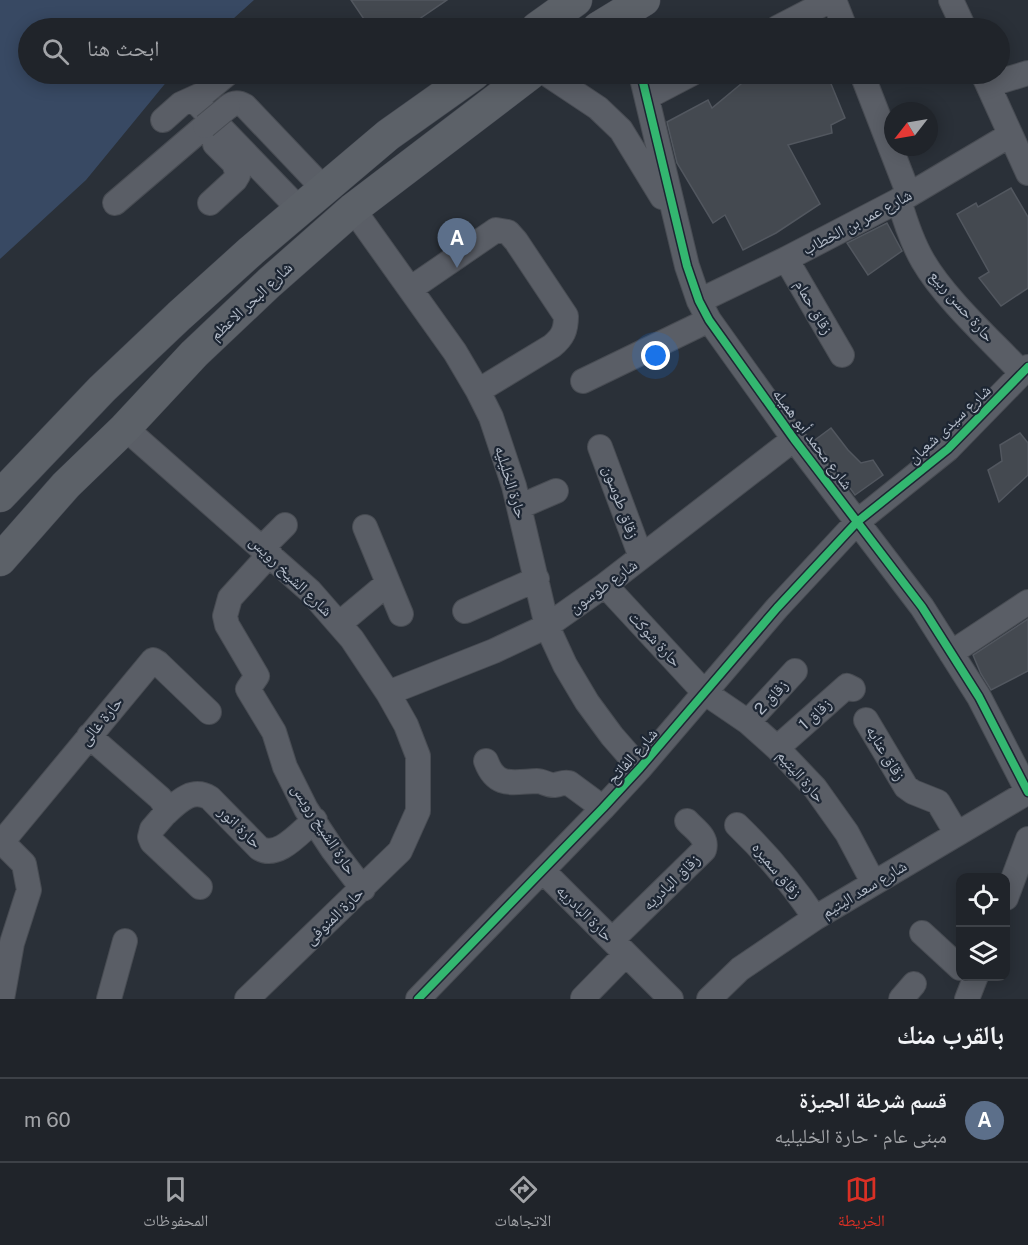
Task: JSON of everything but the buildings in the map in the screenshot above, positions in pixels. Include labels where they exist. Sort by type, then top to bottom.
[{"type":"main road","points":[[551,18],[576,0]]},
{"type":"main road","points":[[0,496],[102,389],[171,324],[387,135],[460,84]]},
{"type":"main road","name":"شارع البحر الاعظم","points":[[0,560],[66,485],[125,428],[194,354],[352,209],[516,84]]},
{"type":"street","points":[[797,18],[832,0],[840,18]]},
{"type":"street","points":[[951,0],[959,18]]},
{"type":"street","points":[[1010,76],[1028,73]]},
{"type":"street","points":[[163,120],[181,104],[198,97],[214,84]]},
{"type":"street","name":"شارع محمد أبو هميله","points":[[562,84],[598,108],[621,130],[641,159],[676,220]]},
{"type":"street","name":"شارع محمد أبو هميله","points":[[644,84],[687,266],[704,310],[794,439],[922,607],[979,697],[1028,792]]},
{"type":"street","points":[[647,97],[672,84]]},
{"type":"street","name":"حارة حسن ربيع","points":[[865,84],[904,198],[909,232],[918,251],[942,288],[1025,370]]},
{"type":"street","points":[[989,84],[1017,139],[1028,173]]},
{"type":"street","points":[[198,97],[311,200]]},
{"type":"street","points":[[115,203],[233,103],[245,106],[311,200]]},
{"type":"street","points":[[203,128],[237,168],[235,180],[210,203]]},
{"type":"street","name":"شارع عمر بن الخطاب","points":[[704,310],[786,259],[1017,139]]},
{"type":"street","name":"حارة الخليليه","points":[[352,209],[455,352],[478,391],[491,417],[519,507],[547,626],[565,665],[587,702],[640,768]]},
{"type":"street","points":[[410,289],[496,230],[508,232],[516,240],[566,316],[566,328],[562,339],[478,391]]},
{"type":"street","name":"زقاق حمام","points":[[786,259],[842,355]]},
{"type":"street","points":[[583,381],[704,310]]},
{"type":"street","name":"شارع سيدى شعبان","points":[[857,522],[948,449],[1025,370]]},
{"type":"street","name":"شارع الشيخ رويس","points":[[125,428],[310,591],[352,639],[388,693],[406,725],[418,756]]},
{"type":"street","name":"شارع طوسون","points":[[388,693],[495,651],[547,626],[642,557],[794,439]]},
{"type":"street","name":"زقاق طوسون","points":[[600,447],[642,557]]},
{"type":"street","points":[[519,507],[556,491]]},
{"type":"street","name":"شارع الفاتح","points":[[418,999],[640,768],[777,608],[857,522]]},
{"type":"street","points":[[266,551],[285,525]]},
{"type":"street","points":[[365,527],[401,614]]},
{"type":"street","name":"حارة الشيخ رويس","points":[[266,551],[230,597],[225,616],[227,625],[257,676],[248,689],[274,732],[285,767],[315,820],[363,889]]},
{"type":"street","points":[[465,611],[537,579]]},
{"type":"street","points":[[339,624],[388,584]]},
{"type":"street","name":"حارة شوكت","points":[[605,585],[704,692]]},
{"type":"street","points":[[951,653],[1028,602]]},
{"type":"street","name":"حارة غالى","points":[[1,841],[153,660],[209,712]]},
{"type":"street","name":"زقاق 2","points":[[748,722],[795,671]]},
{"type":"street","name":"زقاق 1","points":[[777,748],[847,686],[853,688]]},
{"type":"street","name":"حارة اليتيم","points":[[704,692],[748,722],[777,748],[815,788],[847,833],[873,882]]},
{"type":"street","name":"زقاق عنايه","points":[[866,720],[906,787],[939,802],[957,834]]},
{"type":"street","points":[[89,735],[160,798],[165,805],[165,814]]},
{"type":"street","name":"حارة المنوفى","points":[[247,999],[400,851],[418,811],[418,756]]},
{"type":"street","points":[[486,760],[491,773],[503,781],[518,783],[540,781],[551,785],[569,783],[603,808]]},
{"type":"street","name":"شارع سعد اليتيم","points":[[720,995],[740,969],[815,918],[1028,792]]},
{"type":"street","name":"حارة انور","points":[[200,887],[150,837],[152,830],[165,814],[180,801],[196,793],[204,794],[259,848],[265,851],[274,851],[283,847],[315,820]]},
{"type":"street","name":"زقاق البادريه","points":[[619,947],[704,850],[706,844],[703,838],[687,821]]},
{"type":"street","name":"زقاق سميره","points":[[737,825],[766,853],[792,884],[815,918]]},
{"type":"street","points":[[1010,885],[1028,839]]},
{"type":"street","points":[[1,841],[24,864],[29,890],[6,948],[2,999]]},
{"type":"street","name":"حارة البادريه","points":[[543,871],[671,999]]},
{"type":"street","points":[[922,933],[956,966]]},
{"type":"street","points":[[109,999],[125,941]]},
{"type":"street","name":"حارة البادريه","points":[[583,998],[619,947]]},
{"type":"water","points":[[0,0],[254,0],[234,18],[18,18],[18,84],[165,84],[86,180],[0,259]]},
{"type":"cycle path","points":[[643,84],[687,266],[699,301],[709,320],[794,439],[922,607],[979,697],[1028,792]]},
{"type":"cycle path","points":[[418,999],[640,768],[777,608],[857,522],[948,449],[1028,367]]},
{"type":"place","name":"قسم شرطة الجيزة","points":[[457,268]]}]
